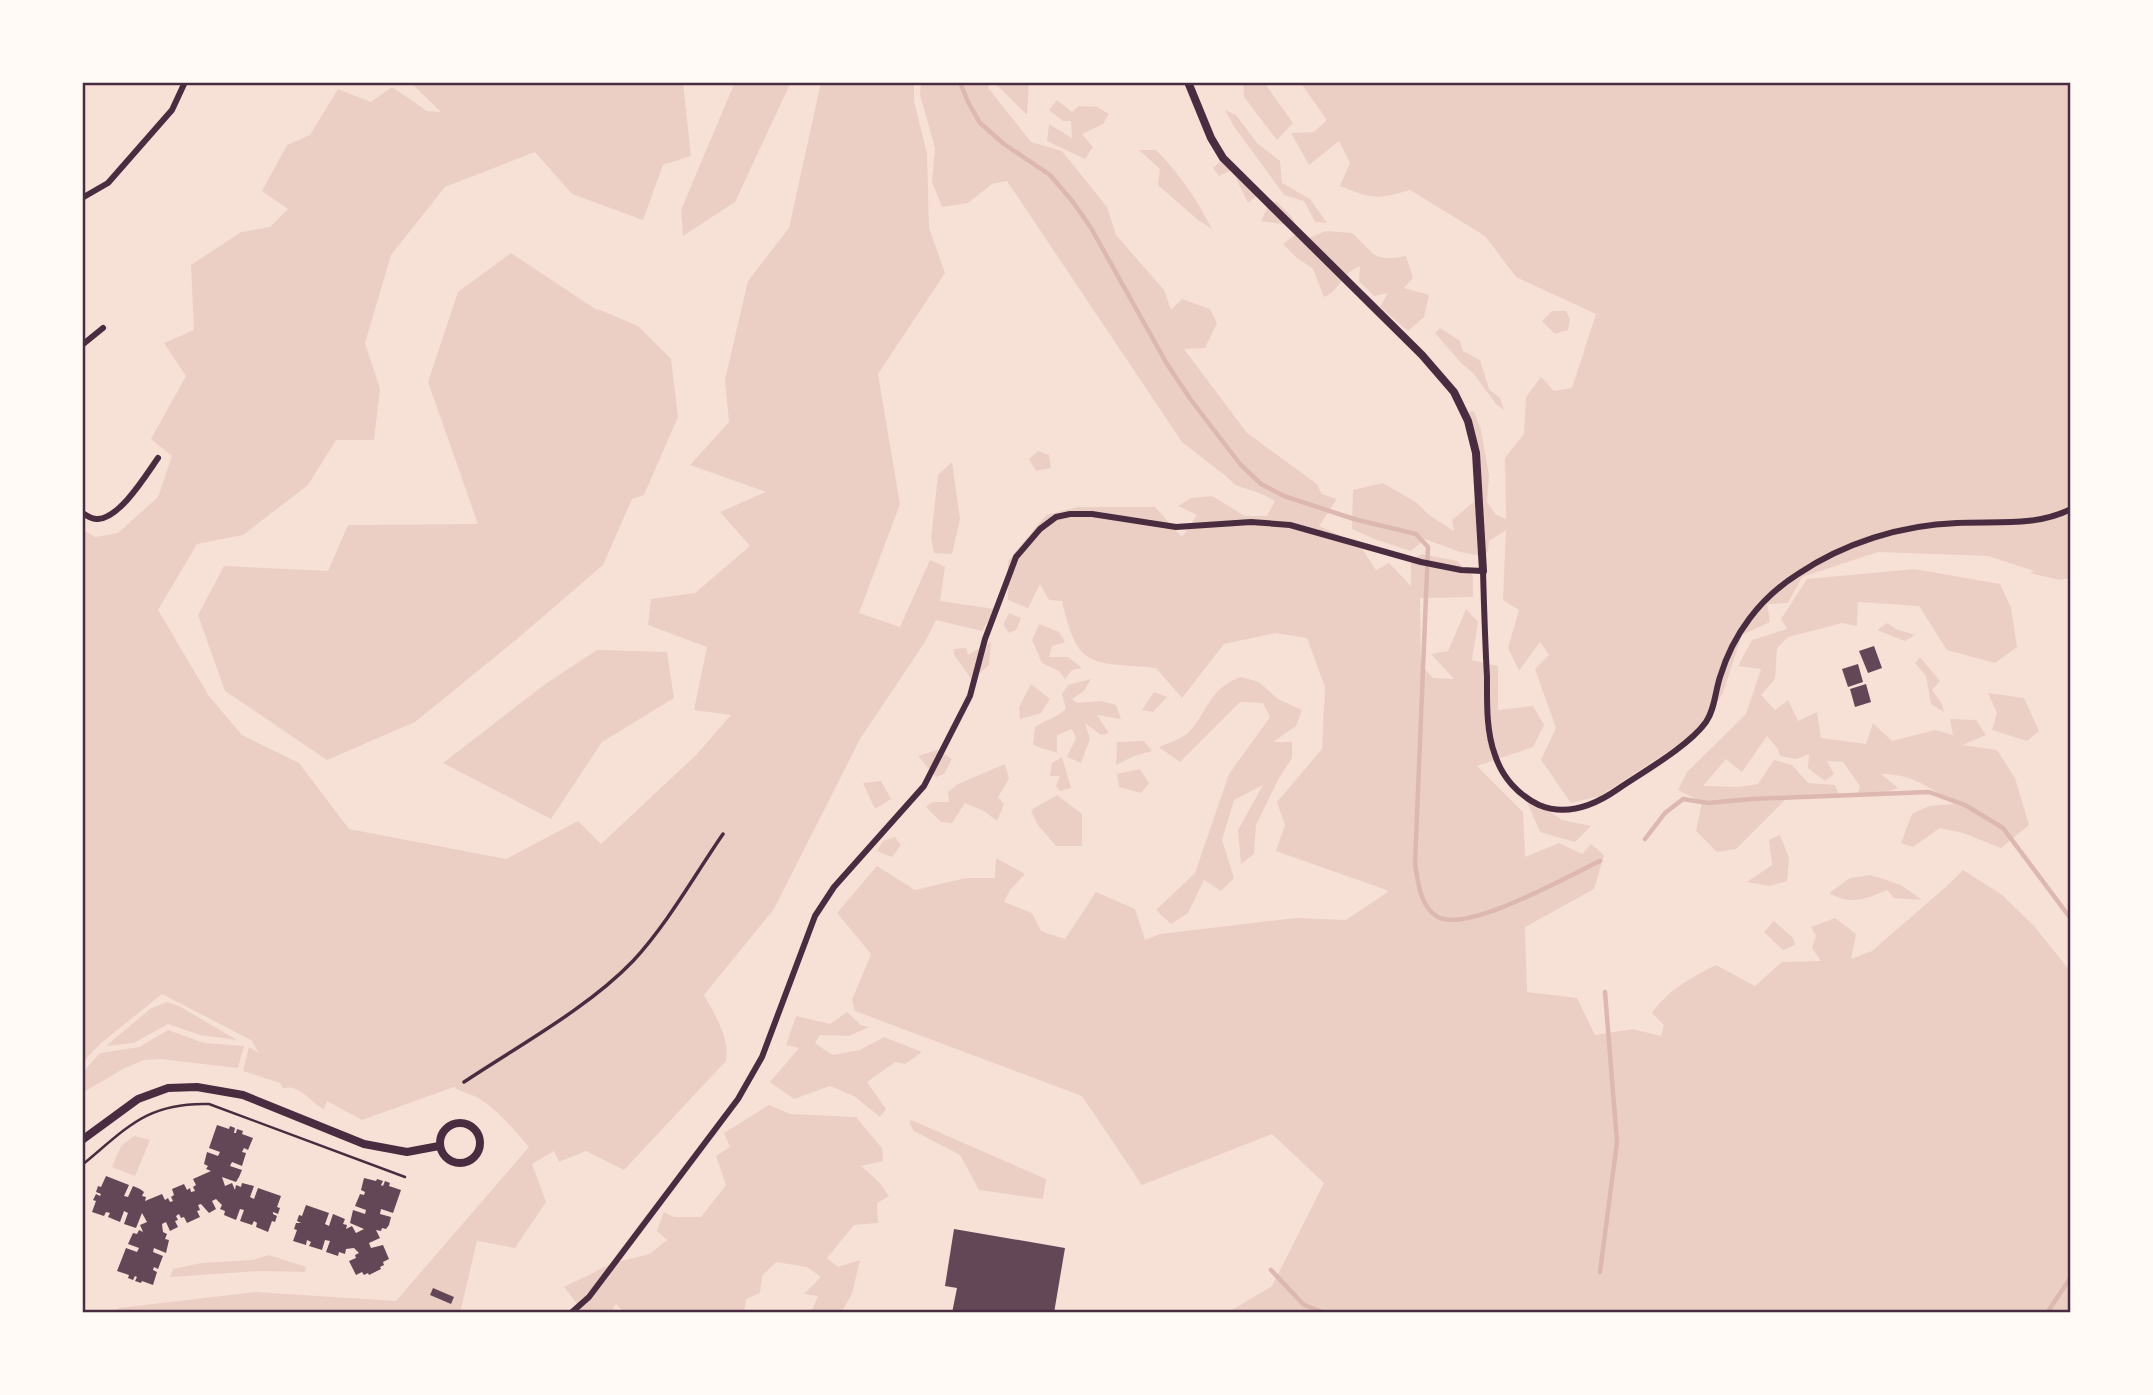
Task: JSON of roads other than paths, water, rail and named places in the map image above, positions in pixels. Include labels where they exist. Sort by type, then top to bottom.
[{"type":"street","points":[[82,198],[107,183],[172,110],[185,82]]},
{"type":"street","points":[[1188,82],[1210,138],[1223,158],[1422,355],[1454,392],[1468,421],[1476,453],[1488,709],[1495,756],[1511,784],[1526,798],[1544,807],[1570,810],[1605,798],[1688,740],[1711,712],[1726,659],[1744,625],[1772,593],[1799,572],[1858,544],[1908,529],[1935,524],[2039,520],[2071,509]]},
{"type":"street","points":[[82,345],[103,328]]},
{"type":"street","points":[[82,513],[92,519],[101,519],[120,508],[158,458]]},
{"type":"street","points":[[570,1313],[589,1297],[738,1099],[762,1057],[815,916],[834,887],[924,786],[970,696],[985,639],[1016,557],[1040,530],[1056,517],[1070,514],[1092,514],[1176,527],[1251,522],[1290,525],[1421,562],[1461,570],[1483,571]]},
{"type":"street","points":[[82,1140],[138,1099],[168,1088],[197,1087],[243,1096],[364,1144],[407,1152],[439,1146]]},
{"type":"street","points":[[458,1123],[472,1127],[480,1138],[478,1152],[463,1163],[456,1163],[445,1157],[439,1146],[446,1128],[458,1123]]},
{"type":"lane","points":[[464,1082],[564,1017],[625,969],[652,939],[723,834]]},
{"type":"waterway","points":[[960,82],[980,123],[1004,144],[1050,175],[1073,202],[1091,228],[1167,364],[1240,464],[1261,484],[1284,496],[1354,519],[1416,534],[1428,547],[1415,864],[1421,894],[1427,907],[1438,917],[1452,920],[1471,917],[1518,901],[1600,861]]},
{"type":"waterway","points":[[1645,839],[1665,813],[1683,799],[1708,803],[1929,792],[1965,805],[2003,828],[2071,919]]},
{"type":"waterway","points":[[1600,1272],[1617,1142],[1605,992]]},
{"type":"waterway","points":[[1271,1270],[1304,1305],[1325,1313]]},
{"type":"waterway","points":[[2047,1313],[2071,1277]]}]
